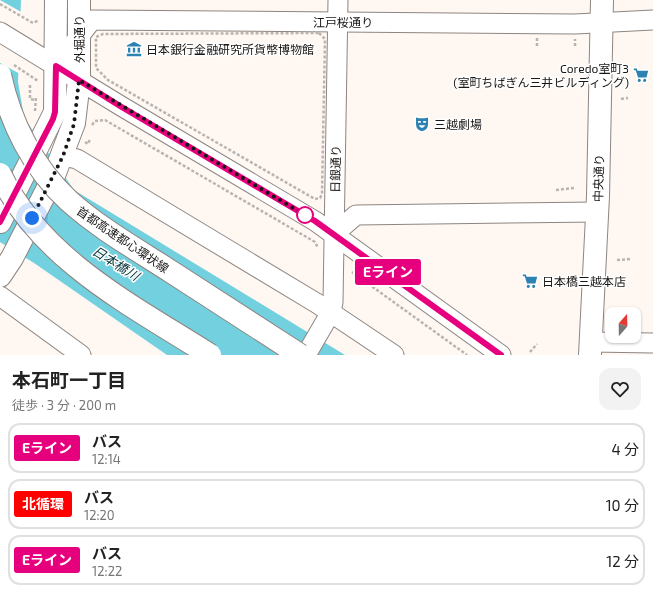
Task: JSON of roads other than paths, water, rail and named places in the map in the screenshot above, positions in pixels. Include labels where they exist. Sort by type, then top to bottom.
[{"type":"main road","name":"外堀通り","points":[[0,222],[44,116],[55,112],[56,0]]},
{"type":"main road","name":"外堀通り","points":[[0,276],[12,258],[63,156],[77,112],[79,80],[79,0]]},
{"type":"main road","name":"中央通り","points":[[591,348],[597,212],[602,0]]},
{"type":"main road","name":"首都高速都心環状線","points":[[0,75],[7,104],[25,144],[46,176],[68,200],[118,237],[300,355]]},
{"type":"main road","points":[[0,174],[13,199],[28,220],[69,260],[116,295],[210,355]]},
{"type":"street","name":"日銀通り","points":[[306,355],[331,312],[333,302],[338,0]]},
{"type":"street","name":"江戸桜通り","points":[[56,66],[92,20],[575,24],[653,20]]},
{"type":"street","points":[[0,32],[334,234],[501,355]]},
{"type":"street","points":[[63,156],[77,159],[331,312],[394,355]]},
{"type":"street","points":[[334,234],[356,215],[597,212]]},
{"type":"street","points":[[0,296],[81,355]]},
{"type":"street","points":[[591,348],[653,343]]},
{"type":"water","name":"日本橋川","points":[[0,0],[21,0],[18,82],[23,111],[19,119],[29,125],[74,190],[345,355],[167,355],[34,263],[0,242]]},
{"type":"place","name":"日本銀行金融研究所貨幣博物館","points":[[134,49]]},
{"type":"place","name":"Coredo室町3 (室町ちばぎん三井ビルディング)","points":[[641,75]]},
{"type":"place","name":"三越劇場","points":[[422,124]]},
{"type":"place","name":"日本橋三越本店","points":[[530,281]]}]
